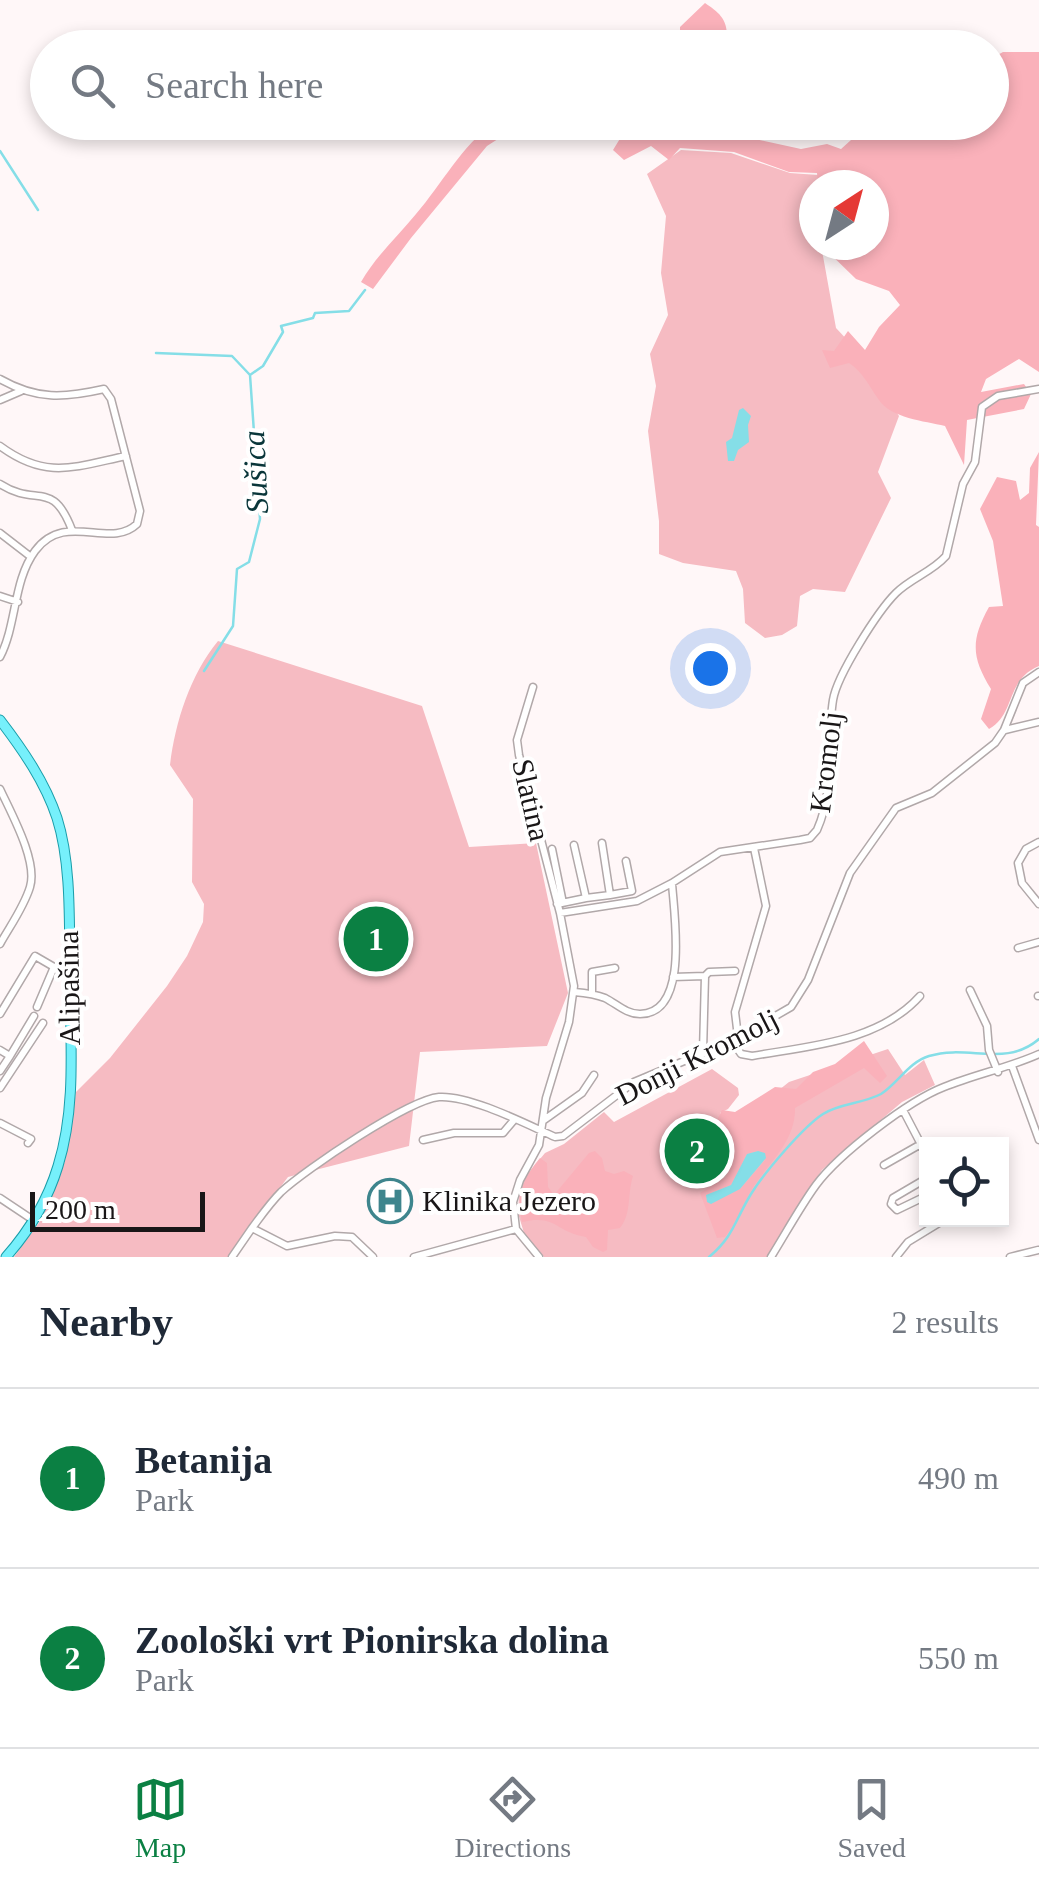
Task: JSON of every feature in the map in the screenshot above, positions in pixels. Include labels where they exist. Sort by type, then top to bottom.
[{"type":"main road","name":"Alipašina","points":[[0,720],[32,765],[57,818],[68,894],[69,1122],[57,1170],[33,1220],[6,1257]]},
{"type":"street","points":[[0,379],[22,392]]},
{"type":"street","points":[[0,400],[22,392],[70,396],[104,389],[112,399],[140,511],[137,524],[124,534],[72,530],[44,541],[31,556],[0,657]]},
{"type":"street","name":"Kromolj","points":[[560,907],[637,901],[720,852],[810,838],[817,830],[832,768],[832,701],[838,680],[898,590],[946,556],[963,484],[975,462],[982,407],[998,396],[1039,389]]},
{"type":"street","points":[[0,446],[29,465],[55,471],[126,456]]},
{"type":"street","points":[[0,484],[22,494],[53,498],[60,503],[72,530]]},
{"type":"street","points":[[0,532],[31,556]]},
{"type":"street","points":[[0,596],[18,602]]},
{"type":"street","name":"Donji Kromolj","points":[[541,1131],[564,1136],[634,1082],[735,1039],[780,1015],[801,995],[850,873],[896,808],[932,793],[974,762],[1004,730],[1023,684],[1039,672]]},
{"type":"street","name":"Slatina","points":[[533,687],[521,724],[519,755],[560,907]]},
{"type":"street","points":[[1004,730],[1039,722]]},
{"type":"street","points":[[0,789],[32,872],[27,894],[0,944]]},
{"type":"street","points":[[1039,842],[1026,850],[1018,863],[1022,883],[1039,904]]},
{"type":"street","points":[[602,843],[610,895]]},
{"type":"street","points":[[574,845],[586,898]]},
{"type":"street","points":[[754,848],[766,906],[735,1012],[735,1039],[740,1054],[752,1056],[857,1036],[902,1012],[920,996]]},
{"type":"street","points":[[539,1257],[516,1229],[513,1202],[536,1152],[574,992],[552,849]]},
{"type":"street","points":[[560,907],[586,898],[632,891],[626,861]]},
{"type":"street","points":[[574,992],[592,994],[628,1012],[646,1014],[666,1002],[673,978],[672,883]]},
{"type":"street","points":[[1018,948],[1039,942]]},
{"type":"street","points":[[0,1014],[36,956],[54,967],[37,1007]]},
{"type":"street","points":[[592,994],[592,972],[614,968]]},
{"type":"street","points":[[673,978],[735,970]]},
{"type":"street","points":[[704,976],[704,1052]]},
{"type":"street","points":[[970,990],[988,1026],[990,1054],[998,1072]]},
{"type":"street","points":[[0,1070],[34,1016]]},
{"type":"street","points":[[0,1088],[43,1023]]},
{"type":"street","points":[[0,1050],[10,1056]]},
{"type":"street","points":[[772,1257],[832,1166],[903,1110],[945,1086],[998,1072],[1039,1054]]},
{"type":"street","points":[[1012,1066],[1039,1140]]},
{"type":"street","points":[[542,1121],[582,1093],[594,1076]]},
{"type":"street","points":[[232,1257],[268,1206],[299,1177],[410,1106],[432,1098],[452,1098],[541,1131]]},
{"type":"street","points":[[903,1110],[919,1140]]},
{"type":"street","points":[[424,1140],[454,1133],[503,1133],[514,1120]]},
{"type":"street","points":[[0,1122],[30,1139],[28,1143]]},
{"type":"street","points":[[884,1166],[919,1145]]},
{"type":"street","points":[[919,1183],[893,1198],[892,1206],[897,1210],[919,1200]]},
{"type":"street","points":[[902,1193],[910,1205]]},
{"type":"street","points":[[0,1198],[33,1220]]},
{"type":"street","points":[[896,1257],[903,1246],[933,1227]]},
{"type":"street","points":[[252,1228],[288,1246],[336,1236],[352,1237],[373,1257]]},
{"type":"street","points":[[414,1257],[516,1229]]},
{"type":"street","points":[[1010,1257],[1038,1247]]},
{"type":"street","points":[[1036,1257],[1038,1247]]},
{"type":"shaded area","points":[[705,3],[721,16],[726,30],[680,30]]},
{"type":"shaded area","points":[[1009,52],[1039,52],[1039,372],[1019,359],[986,379],[981,392],[1024,384],[1031,394],[1024,409],[967,420],[964,465],[945,426],[891,411],[854,367],[849,363],[830,368],[822,350],[834,351],[848,331],[865,350],[879,327],[900,305],[889,291],[856,279],[836,260],[889,260],[889,170],[789,172],[734,152],[680,148],[669,160],[651,146],[624,160],[613,150],[619,140],[760,140],[801,149],[827,144],[841,149],[851,140],[1009,140]]},
{"type":"shaded area","points":[[475,140],[496,140],[487,146],[373,289],[361,282],[373,264]]},
{"type":"shaded area","points":[[681,150],[731,153],[799,174],[799,260],[824,260],[836,328],[899,416],[878,472],[891,498],[845,592],[813,589],[800,596],[797,626],[782,635],[765,638],[745,623],[743,589],[736,571],[683,563],[659,554],[648,431],[656,386],[650,354],[668,315],[661,273],[666,216],[647,174]]},
{"type":"shaded area","points":[[1039,452],[1039,666],[1021,680],[998,723],[989,729],[981,719],[991,689],[980,668],[976,640],[989,607],[1003,606],[993,541],[980,509],[997,477],[1016,481],[1020,500],[1029,493],[1030,468]]},
{"type":"shaded area","points":[[218,641],[422,706],[469,847],[536,843],[568,993],[547,1046],[420,1052],[409,1146],[288,1177],[228,1257],[14,1257],[41,1220],[65,1161],[76,1092],[110,1058],[167,986],[203,922],[204,904],[192,882],[193,799],[170,765],[185,700]]},
{"type":"shaded area","points":[[864,1041],[887,1076],[880,1083],[864,1068],[795,1108],[791,1130],[781,1150],[754,1186],[730,1231],[717,1238],[700,1193],[726,1177],[731,1168],[718,1167],[719,1157],[707,1140],[722,1110],[735,1112],[775,1087],[796,1089],[813,1072],[835,1064]],"holes":[[[758,1151],[765,1160],[740,1189],[708,1194],[731,1185],[747,1154]]]},
{"type":"shaded area","points":[[888,1049],[905,1075],[924,1060],[935,1085],[902,1102],[822,1170],[767,1257],[544,1257],[524,1233],[518,1213],[525,1177],[545,1153],[564,1144],[604,1112],[614,1122],[712,1069],[738,1088],[739,1095],[720,1113],[729,1130],[789,1082]]},
{"type":"shaded area","points":[[595,1151],[602,1158],[605,1171],[624,1171],[633,1176],[626,1216],[620,1228],[608,1230],[607,1250],[603,1252],[586,1237],[549,1222],[522,1222],[522,1188],[540,1158],[547,1163],[548,1187],[554,1195],[589,1153]]},
{"type":"water","points":[[743,408],[751,416],[749,442],[738,450],[734,461],[728,461],[726,442],[732,438],[739,410]]},
{"type":"water","points":[[765,1153],[766,1158],[740,1189],[711,1204],[707,1202],[706,1195],[731,1185],[747,1154]]},
{"type":"waterway","name":"Sušica","points":[[0,151],[38,210]]},
{"type":"waterway","name":"Sušica","points":[[204,671],[233,626],[237,569],[249,562],[260,519],[250,375],[263,366],[283,332],[281,326],[313,318],[315,313],[349,311],[365,290]]},
{"type":"waterway","name":"Sušica","points":[[156,353],[232,356],[250,375]]},
{"type":"waterway","points":[[709,1257],[729,1235],[765,1174],[823,1114],[881,1094],[915,1063],[929,1056],[1013,1052],[1039,1039]]},
{"type":"place","name":"Betanija","points":[[376,939]]},
{"type":"place","name":"Zoološki vrt Pionirska dolina","points":[[697,1151]]},
{"type":"place","name":"Klinika Jezero","points":[[390,1201]]}]
